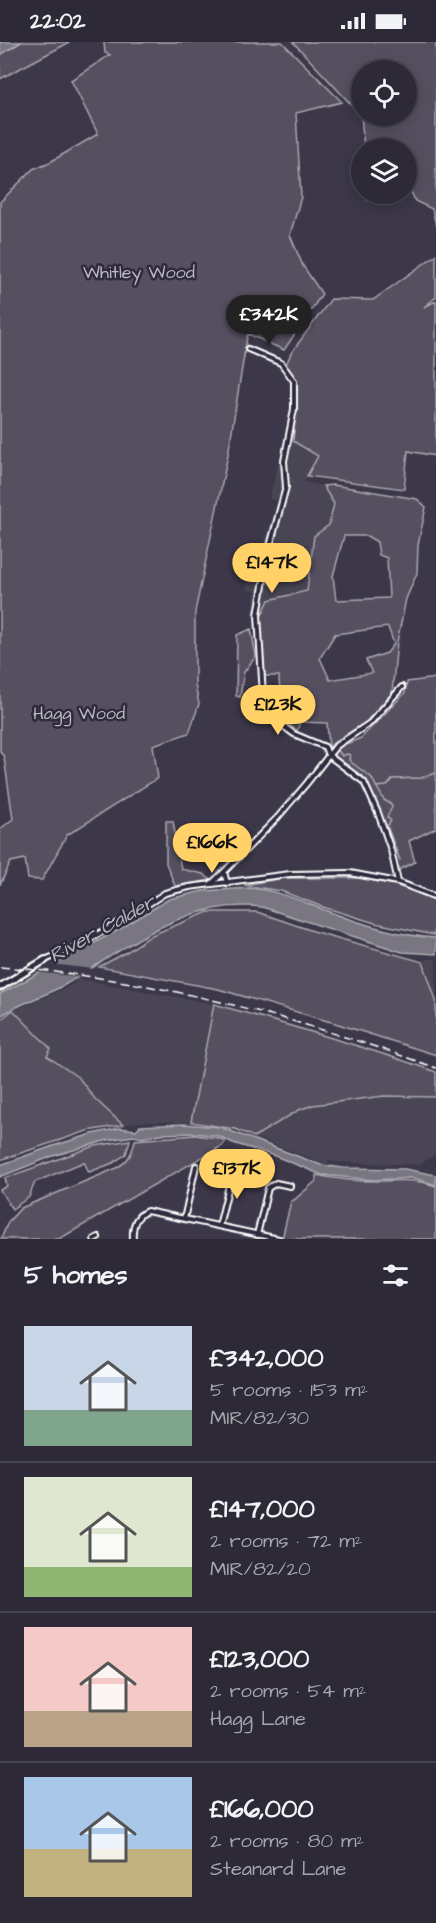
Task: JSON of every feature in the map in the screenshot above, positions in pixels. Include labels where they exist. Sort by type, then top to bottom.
[{"type":"street","points":[[248,349],[282,363],[294,381],[294,409],[284,461],[286,487],[269,550],[258,615],[264,712],[294,734],[325,747],[328,755],[364,782],[391,850],[398,882]]},
{"type":"street","points":[[210,885],[278,817],[336,746],[370,723],[402,687]]},
{"type":"street","points":[[224,872],[227,883]]},
{"type":"street","points":[[0,987],[45,960],[73,948],[112,926],[165,893],[189,887],[290,874],[350,873],[398,882],[436,897]]},
{"type":"street","points":[[184,1219],[196,1166]]},
{"type":"street","points":[[219,1226],[233,1169]]},
{"type":"street","points":[[257,1234],[268,1188],[276,1183],[290,1186]]},
{"type":"street","points":[[133,1239],[132,1228],[141,1213],[147,1210],[279,1239]]},
{"type":"shaded area","points":[[0,42],[21,42],[0,55]]},
{"type":"shaded area","points":[[293,441],[318,456],[304,482],[323,486],[334,504],[329,525],[314,537],[307,591],[269,600],[260,619],[252,617],[256,591],[246,590],[256,544],[264,545],[278,500],[269,499],[278,464]]},
{"type":"shaded area","points":[[250,888],[287,896],[378,928],[436,938],[436,954],[402,952],[262,907],[234,906],[207,910],[158,928],[66,984],[0,1016],[0,994],[120,929],[169,899],[203,891]]},
{"type":"shaded area","points":[[427,959],[436,959],[436,1000],[423,962]]},
{"type":"shaded area","points":[[80,979],[214,1004],[191,1122],[140,1122],[123,1125],[95,1099],[79,1078],[46,1056],[51,1049],[13,1010],[66,988]]},
{"type":"shaded area","points":[[384,1096],[436,1097],[436,1153],[420,1165],[333,1162],[329,1159],[328,1165],[254,1137],[299,1110],[313,1105]]},
{"type":"shaded area","points":[[183,1124],[220,1127],[321,1165],[343,1168],[405,1169],[436,1175],[436,1185],[413,1178],[373,1180],[322,1175],[219,1136],[194,1133],[160,1134],[142,1138],[134,1136],[108,1140],[53,1156],[0,1177],[0,1165],[92,1134],[120,1128],[136,1130],[140,1126]]},
{"type":"green space","points":[[21,42],[70,42],[0,79],[0,55]]},
{"type":"green space","points":[[104,42],[282,42],[342,102],[296,113],[301,197],[290,235],[303,266],[322,294],[284,350],[248,334],[247,337],[228,455],[195,612],[195,685],[199,704],[189,733],[153,745],[158,778],[67,835],[42,880],[28,879],[25,859],[11,862],[0,885],[0,829],[13,819],[4,757],[0,751],[0,202],[33,169],[50,162],[98,134],[71,80],[110,55],[105,53]]},
{"type":"green space","points":[[293,42],[436,42],[436,225],[432,209],[417,202],[417,138],[363,138],[362,126],[417,126],[417,60],[351,60],[351,104]]},
{"type":"green space","points":[[436,255],[436,297],[424,307],[436,301],[436,456],[408,451],[404,489],[307,476],[318,456],[293,441],[296,408],[295,379],[286,365],[291,353],[331,299],[373,300]]},
{"type":"green space","points":[[333,485],[417,499],[426,507],[418,545],[417,573],[406,599],[397,642],[392,693],[366,722],[334,742],[329,748],[327,723],[300,722],[297,731],[281,717],[279,676],[265,676],[260,619],[269,600],[307,591],[314,536],[329,525],[334,504],[323,486]],"holes":[[[344,536],[367,536],[377,542],[379,555],[387,558],[389,598],[336,600],[333,576]],[[388,627],[394,644],[387,653],[366,660],[372,673],[330,680],[320,658],[335,634]]]},
{"type":"green space","points":[[251,629],[256,656],[244,672],[240,697],[236,696],[237,635]]},
{"type":"green space","points":[[436,678],[436,828],[409,841],[415,862],[399,870],[381,813],[365,779],[332,755],[343,745],[361,738],[405,693],[407,682]]},
{"type":"green space","points":[[166,821],[173,821],[181,869],[203,874],[211,880],[175,886],[166,863]]},
{"type":"green space","points":[[284,878],[360,878],[395,885],[436,900],[434,935],[375,923],[281,891],[244,885]]},
{"type":"green space","points":[[208,912],[257,912],[316,932],[423,962],[436,1000],[436,1055],[218,989],[99,967],[152,935]]},
{"type":"green space","points":[[214,1004],[436,1072],[436,1097],[384,1096],[313,1105],[299,1110],[254,1137],[235,1129],[191,1122]]},
{"type":"green space","points":[[13,1010],[51,1049],[47,1056],[79,1078],[95,1099],[123,1125],[87,1131],[0,1160],[0,1020]]},
{"type":"green space","points":[[195,1135],[226,1141],[222,1146],[59,1239],[1,1239],[8,1222],[21,1208],[117,1168],[129,1156],[135,1140]]},
{"type":"green space","points":[[130,1140],[126,1154],[113,1163],[89,1172],[84,1162],[35,1182],[29,1197],[12,1209],[0,1190],[7,1186],[5,1178],[95,1146]]},
{"type":"green space","points":[[316,1175],[360,1181],[413,1181],[436,1186],[436,1239],[282,1239],[291,1201],[316,1181]]},
{"type":"pier","points":[[51,964],[94,969],[82,977],[35,972]]},
{"type":"waterway","points":[[337,749],[342,756],[350,755],[349,760],[371,777],[384,800],[391,804],[392,807],[387,817],[391,821],[387,826],[400,860]]},
{"type":"waterway","points":[[376,787],[387,786],[393,779],[421,778],[436,773]]},
{"type":"railway","points":[[0,967],[112,980],[221,1002],[329,1032],[436,1068]]},
{"type":"park label","name":"Whitley Wood","points":[[139,272]]},
{"type":"park label","name":"Hagg Wood","points":[[79,713]]},
{"type":"water label","name":"River Calder","points":[[102,929]]}]
